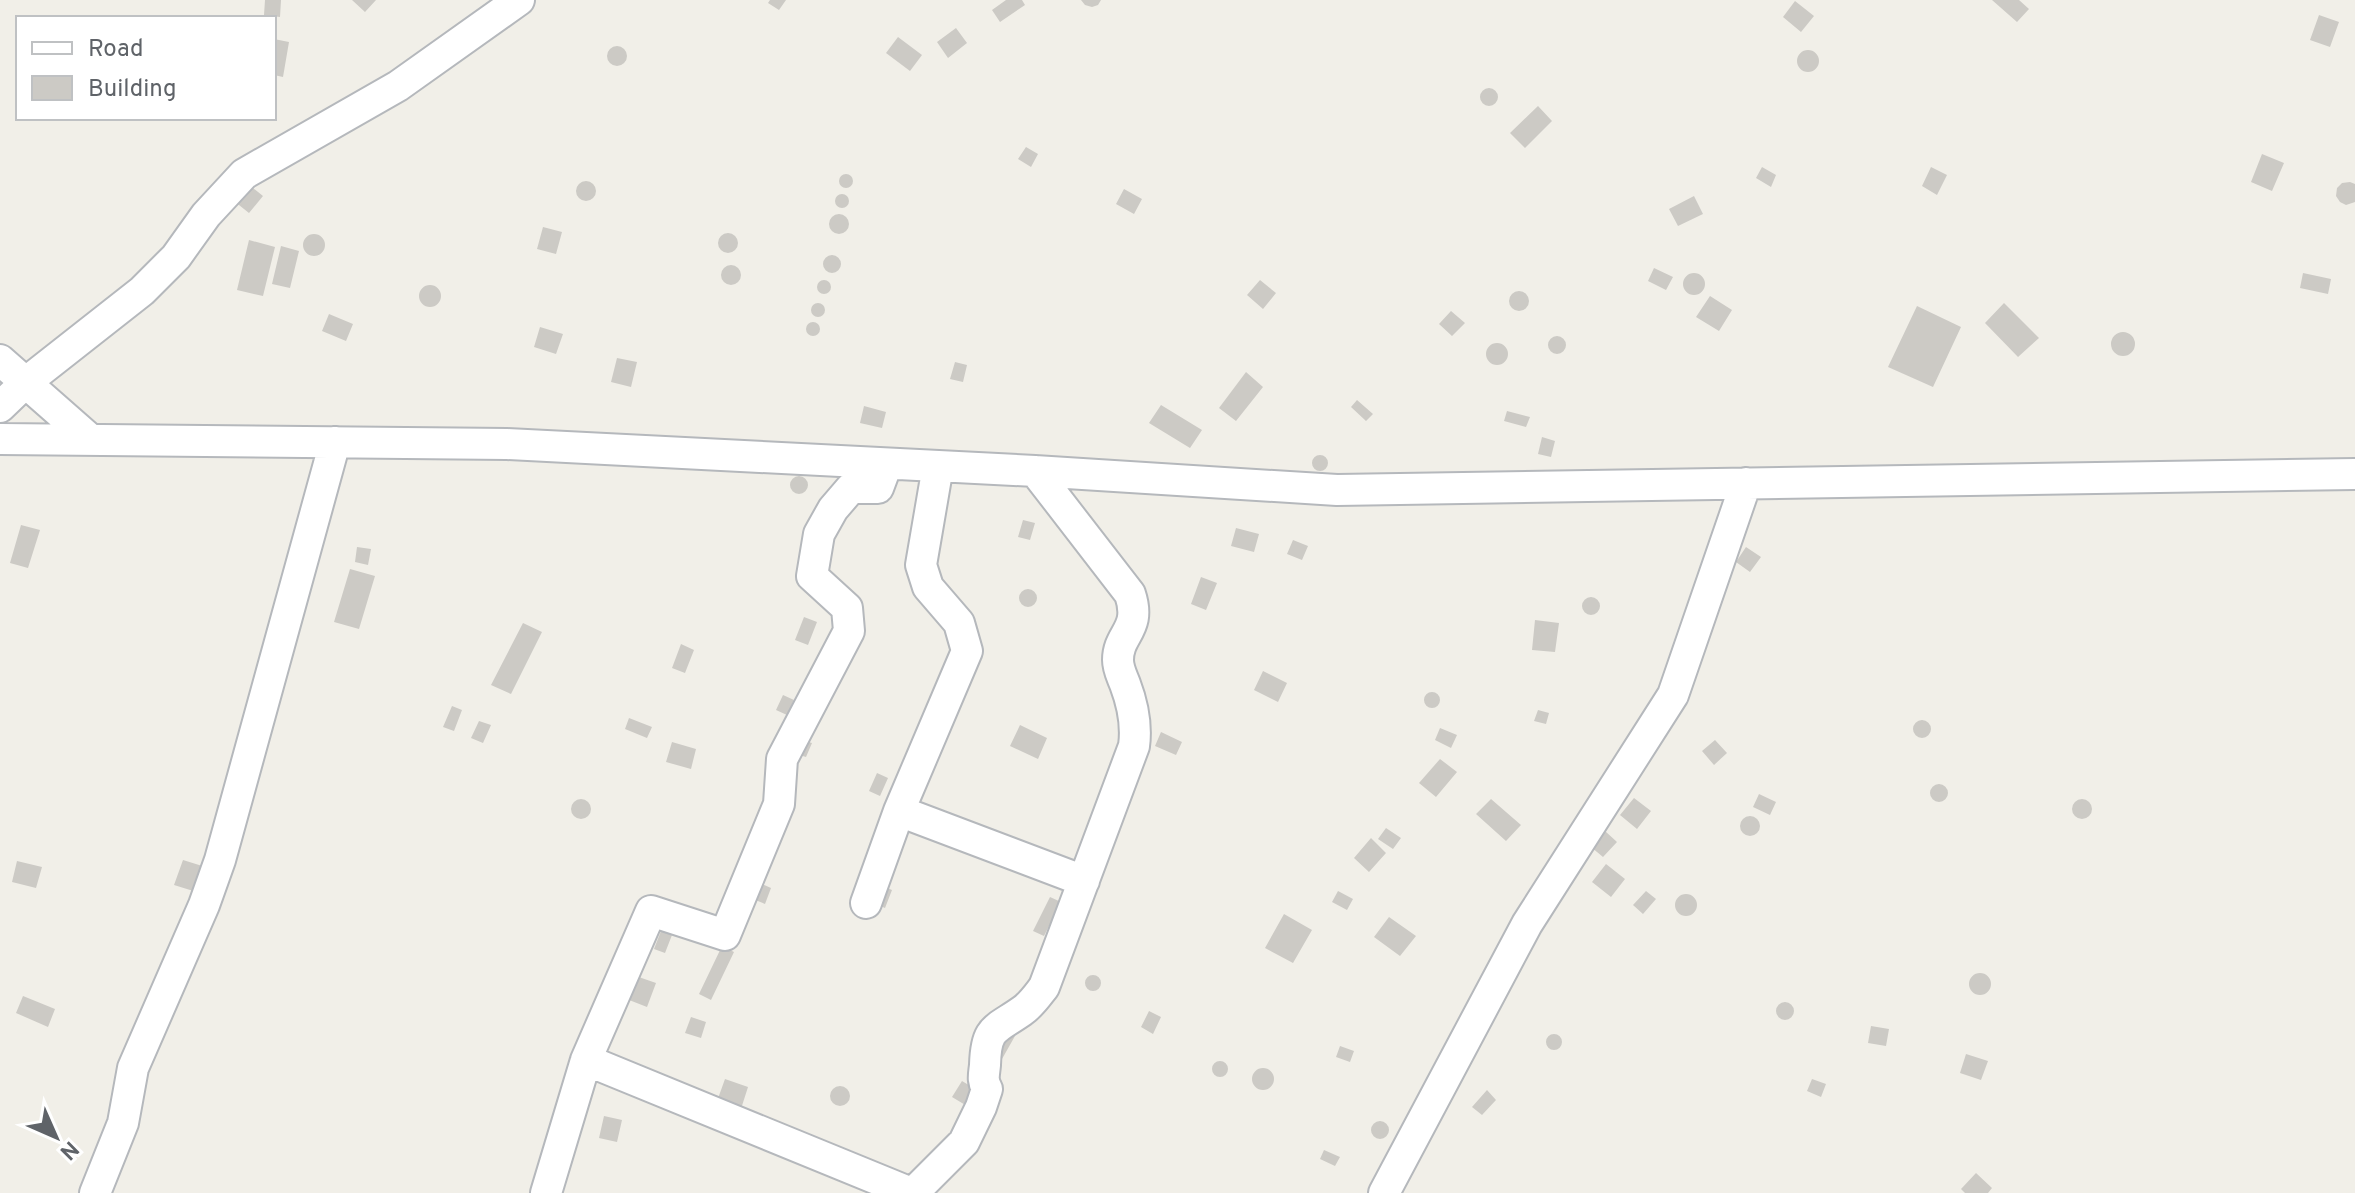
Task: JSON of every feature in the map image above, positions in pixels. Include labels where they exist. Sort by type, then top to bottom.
[{"type":"street","points":[[0,407],[25,383],[142,291],[176,257],[206,215],[244,174],[398,86],[519,0]]},
{"type":"street","points":[[0,360],[91,440]]},
{"type":"street","points":[[0,439],[507,444],[1337,490],[2355,474]]},
{"type":"street","points":[[95,1193],[123,1123],[133,1068],[204,905],[220,860],[335,442]]},
{"type":"street","points":[[546,1193],[586,1060],[651,911],[725,935],[779,804],[782,759],[849,631],[847,608],[812,576],[819,534],[833,509],[851,488],[878,488],[887,464]]},
{"type":"street","points":[[866,903],[899,811],[967,651],[959,623],[928,587],[921,565],[938,466]]},
{"type":"street","points":[[586,1060],[912,1193],[964,1142],[987,1089],[983,1081],[988,1040],[995,1029],[1024,1010],[1044,987],[1134,746],[1136,720],[1118,662],[1119,651],[1133,622],[1130,594],[1035,471]]},
{"type":"street","points":[[1384,1193],[1527,924],[1673,695],[1746,483]]},
{"type":"street","points":[[899,811],[1084,881]]},
{"type":"building","points":[[265,0],[281,0],[280,17],[264,15]]},
{"type":"building","points":[[352,0],[376,0],[365,12]]},
{"type":"building","points":[[770,0],[786,0],[779,10],[768,3]]},
{"type":"building","points":[[1006,0],[1022,0],[1025,5],[1000,22],[992,10]]},
{"type":"building","points":[[1081,0],[1101,0],[1092,7]]},
{"type":"building","points":[[1992,0],[2019,0],[2029,9],[2017,22]]},
{"type":"building","points":[[1795,1],[1814,16],[1801,32],[1783,17]]},
{"type":"building","points":[[2319,15],[2339,22],[2330,47],[2310,40]]},
{"type":"building","points":[[956,28],[967,43],[948,58],[937,42]]},
{"type":"building","points":[[898,37],[922,55],[910,71],[886,53]]},
{"type":"building","points":[[276,39],[289,42],[283,77],[276,75]]},
{"type":"building","points":[[617,46],[624,49],[627,56],[624,63],[617,66],[610,63],[607,56],[610,49]]},
{"type":"building","points":[[1808,50],[1816,53],[1819,61],[1816,69],[1808,72],[1800,69],[1797,61],[1800,53]]},
{"type":"building","points":[[1489,88],[1498,97],[1489,106],[1480,97]]},
{"type":"building","points":[[1538,106],[1552,121],[1525,148],[1510,133]]},
{"type":"building","points":[[1026,147],[1038,154],[1031,167],[1018,159]]},
{"type":"building","points":[[2262,154],[2284,163],[2272,191],[2251,182]]},
{"type":"building","points":[[1762,167],[1776,175],[1771,187],[1756,178]]},
{"type":"building","points":[[1931,167],[1947,175],[1937,195],[1922,186]]},
{"type":"building","points":[[846,174],[853,181],[846,188],[839,181]]},
{"type":"building","points":[[586,181],[593,184],[596,191],[593,198],[586,201],[579,198],[576,191],[579,184]]},
{"type":"building","points":[[2342,183],[2355,184],[2355,202],[2346,205],[2336,196],[2337,188]]},
{"type":"building","points":[[248,184],[263,196],[249,213],[234,201]]},
{"type":"building","points":[[1124,189],[1142,199],[1134,214],[1116,204]]},
{"type":"building","points":[[842,194],[849,201],[842,208],[835,201]]},
{"type":"building","points":[[1694,196],[1703,214],[1678,226],[1669,209]]},
{"type":"building","points":[[839,214],[846,217],[849,224],[846,231],[839,234],[832,231],[829,224],[832,217]]},
{"type":"building","points":[[543,227],[562,232],[556,254],[537,249]]},
{"type":"building","points":[[728,233],[735,236],[738,243],[735,250],[728,253],[721,250],[718,243],[721,236]]},
{"type":"building","points":[[314,234],[322,237],[325,245],[322,253],[314,256],[306,253],[303,245],[306,237]]},
{"type":"building","points":[[249,240],[275,247],[263,296],[237,290]]},
{"type":"building","points":[[281,246],[299,251],[290,288],[272,284]]},
{"type":"building","points":[[832,255],[841,264],[832,273],[823,264]]},
{"type":"building","points":[[731,265],[738,268],[741,275],[738,282],[731,285],[724,282],[721,275],[724,268]]},
{"type":"building","points":[[1654,268],[1673,277],[1666,290],[1648,281]]},
{"type":"building","points":[[1694,273],[1702,276],[1705,284],[1702,292],[1694,295],[1686,292],[1683,284],[1686,276]]},
{"type":"building","points":[[2303,273],[2331,279],[2328,294],[2300,288]]},
{"type":"building","points":[[824,280],[831,287],[824,294],[817,287]]},
{"type":"building","points":[[1260,280],[1276,293],[1263,309],[1247,295]]},
{"type":"building","points":[[430,285],[438,288],[441,296],[438,304],[430,307],[422,304],[419,296],[422,288]]},
{"type":"building","points":[[1519,291],[1526,294],[1529,301],[1526,308],[1519,311],[1512,308],[1509,301],[1512,294]]},
{"type":"building","points":[[1710,296],[1732,310],[1719,331],[1696,317]]},
{"type":"building","points":[[818,303],[825,310],[818,317],[811,310]]},
{"type":"building","points":[[2004,303],[2039,338],[2018,357],[1985,323]]},
{"type":"building","points":[[1917,306],[1961,327],[1933,387],[1888,367]]},
{"type":"building","points":[[1451,311],[1465,323],[1452,336],[1439,324]]},
{"type":"building","points":[[329,314],[353,324],[346,341],[322,331]]},
{"type":"building","points":[[813,322],[820,329],[813,336],[806,329]]},
{"type":"building","points":[[540,327],[563,334],[556,354],[534,347]]},
{"type":"building","points":[[2123,332],[2132,335],[2135,344],[2132,353],[2123,356],[2114,353],[2111,344],[2114,335]]},
{"type":"building","points":[[1553,336],[1561,336],[1566,345],[1564,352],[1553,354],[1548,349],[1548,341]]},
{"type":"building","points":[[1497,343],[1505,346],[1508,354],[1505,362],[1497,365],[1489,362],[1486,354],[1489,346]]},
{"type":"building","points":[[617,358],[637,362],[631,387],[611,382]]},
{"type":"building","points":[[955,362],[967,365],[963,382],[950,379]]},
{"type":"building","points":[[1246,372],[1263,387],[1236,421],[1219,408]]},
{"type":"building","points":[[1357,400],[1373,414],[1366,421],[1351,407]]},
{"type":"building","points":[[1161,405],[1202,430],[1190,448],[1149,423]]},
{"type":"building","points":[[864,406],[886,412],[882,428],[860,423]]},
{"type":"building","points":[[1507,411],[1530,417],[1526,427],[1504,421]]},
{"type":"building","points":[[1542,437],[1555,441],[1551,457],[1538,454]]},
{"type":"building","points":[[1317,455],[1323,455],[1328,463],[1326,469],[1317,471],[1312,466],[1312,460]]},
{"type":"building","points":[[799,476],[808,485],[799,494],[790,485]]},
{"type":"building","points":[[1023,520],[1035,523],[1030,540],[1018,537]]},
{"type":"building","points":[[21,525],[40,530],[28,568],[10,563]]},
{"type":"building","points":[[1236,528],[1259,534],[1254,552],[1231,546]]},
{"type":"building","points":[[1293,540],[1308,546],[1302,560],[1287,554]]},
{"type":"building","points":[[357,547],[371,549],[368,565],[355,562]]},
{"type":"building","points":[[1746,547],[1761,557],[1750,572],[1736,562]]},
{"type":"building","points":[[350,569],[375,576],[359,629],[334,622]]},
{"type":"building","points":[[1201,577],[1217,583],[1206,610],[1191,604]]},
{"type":"building","points":[[1028,589],[1037,598],[1028,607],[1019,598]]},
{"type":"building","points":[[1591,597],[1600,606],[1591,615],[1582,606]]},
{"type":"building","points":[[804,617],[817,622],[808,645],[795,640]]},
{"type":"building","points":[[1535,620],[1559,623],[1555,652],[1532,650]]},
{"type":"building","points":[[523,623],[542,632],[511,694],[491,685]]},
{"type":"building","points":[[681,644],[694,650],[685,673],[672,668]]},
{"type":"building","points":[[1263,671],[1287,683],[1278,702],[1254,690]]},
{"type":"building","points":[[1429,692],[1435,692],[1440,700],[1438,706],[1429,708],[1424,703],[1424,697]]},
{"type":"building","points":[[783,695],[794,700],[787,715],[776,710]]},
{"type":"building","points":[[452,706],[462,710],[454,731],[443,727]]},
{"type":"building","points":[[1538,710],[1549,713],[1546,724],[1534,721]]},
{"type":"building","points":[[629,718],[652,727],[647,738],[625,729]]},
{"type":"building","points":[[1922,720],[1931,729],[1922,738],[1913,729]]},
{"type":"building","points":[[479,721],[491,725],[483,743],[471,738]]},
{"type":"building","points":[[1020,725],[1047,738],[1038,759],[1010,746]]},
{"type":"building","points":[[1440,728],[1457,735],[1451,748],[1435,740]]},
{"type":"building","points":[[1161,732],[1182,742],[1176,755],[1155,746]]},
{"type":"building","points":[[802,740],[812,743],[806,757],[796,754]]},
{"type":"building","points":[[1715,740],[1727,753],[1714,765],[1702,751]]},
{"type":"building","points":[[672,742],[696,749],[691,769],[666,762]]},
{"type":"building","points":[[1440,759],[1457,772],[1436,797],[1419,783]]},
{"type":"building","points":[[877,773],[888,778],[880,796],[869,791]]},
{"type":"building","points":[[1939,784],[1948,793],[1939,802],[1930,793]]},
{"type":"building","points":[[1759,794],[1776,802],[1770,815],[1753,807]]},
{"type":"building","points":[[1634,798],[1651,811],[1637,829],[1620,815]]},
{"type":"building","points":[[581,799],[588,802],[591,809],[588,816],[581,819],[574,816],[571,809],[574,802]]},
{"type":"building","points":[[1491,799],[1521,825],[1506,841],[1476,814]]},
{"type":"building","points":[[2082,799],[2089,802],[2092,809],[2089,816],[2082,819],[2075,816],[2072,809],[2075,802]]},
{"type":"building","points":[[1750,816],[1757,819],[1760,826],[1757,833],[1750,836],[1743,833],[1740,826],[1743,819]]},
{"type":"building","points":[[1386,828],[1401,838],[1393,849],[1378,839]]},
{"type":"building","points":[[1605,831],[1617,842],[1603,857],[1591,847]]},
{"type":"building","points":[[1371,838],[1386,853],[1369,872],[1354,858]]},
{"type":"building","points":[[183,860],[212,869],[203,894],[174,885]]},
{"type":"building","points":[[17,861],[42,867],[36,888],[12,882]]},
{"type":"building","points":[[1606,864],[1625,879],[1611,897],[1592,882]]},
{"type":"building","points":[[760,883],[771,888],[765,904],[753,899]]},
{"type":"building","points":[[880,885],[892,890],[885,908],[873,903]]},
{"type":"building","points":[[1338,891],[1353,899],[1347,910],[1332,902]]},
{"type":"building","points":[[1646,891],[1656,899],[1643,914],[1633,905]]},
{"type":"building","points":[[1682,894],[1690,894],[1697,905],[1690,916],[1682,916],[1675,909],[1675,901]]},
{"type":"building","points":[[1050,897],[1061,902],[1044,936],[1033,931]]},
{"type":"building","points":[[1284,914],[1312,930],[1293,963],[1265,948]]},
{"type":"building","points":[[1389,917],[1416,936],[1400,956],[1374,937]]},
{"type":"building","points":[[661,931],[672,935],[665,953],[654,949]]},
{"type":"building","points":[[722,946],[734,952],[711,1000],[699,994]]},
{"type":"building","points":[[1980,973],[1988,976],[1991,984],[1988,992],[1980,995],[1972,992],[1969,984],[1972,976]]},
{"type":"building","points":[[633,975],[656,983],[647,1007],[624,998]]},
{"type":"building","points":[[1090,975],[1096,975],[1101,983],[1099,989],[1090,991],[1085,986],[1085,980]]},
{"type":"building","points":[[23,996],[55,1009],[48,1027],[16,1013]]},
{"type":"building","points":[[1781,1002],[1789,1002],[1794,1011],[1792,1018],[1781,1020],[1776,1015],[1776,1007]]},
{"type":"building","points":[[1149,1011],[1161,1017],[1153,1034],[1141,1027]]},
{"type":"building","points":[[691,1017],[706,1022],[701,1038],[685,1033]]},
{"type":"building","points":[[1871,1026],[1889,1029],[1886,1046],[1868,1043]]},
{"type":"building","points":[[1002,1029],[1015,1036],[1002,1059],[989,1052]]},
{"type":"building","points":[[1554,1034],[1562,1042],[1554,1050],[1546,1042]]},
{"type":"building","points":[[1340,1046],[1354,1051],[1350,1062],[1336,1057]]},
{"type":"building","points":[[1966,1054],[1988,1061],[1981,1080],[1960,1073]]},
{"type":"building","points":[[1217,1061],[1223,1061],[1228,1069],[1226,1075],[1217,1077],[1212,1072],[1212,1066]]},
{"type":"building","points":[[1263,1068],[1274,1079],[1263,1090],[1252,1079]]},
{"type":"building","points":[[725,1079],[748,1087],[740,1112],[716,1104]]},
{"type":"building","points":[[1812,1079],[1826,1084],[1821,1097],[1807,1091]]},
{"type":"building","points":[[962,1081],[977,1090],[967,1106],[952,1097]]},
{"type":"building","points":[[840,1086],[847,1089],[850,1096],[847,1103],[840,1106],[833,1103],[830,1096],[833,1089]]},
{"type":"building","points":[[1487,1090],[1496,1100],[1482,1115],[1472,1107]]},
{"type":"building","points":[[604,1116],[622,1120],[617,1142],[599,1138]]},
{"type":"building","points":[[1380,1121],[1389,1130],[1380,1139],[1371,1130]]},
{"type":"building","points":[[1324,1150],[1340,1157],[1335,1166],[1320,1159]]},
{"type":"building","points":[[1976,1173],[1992,1188],[1988,1193],[1965,1193],[1961,1189]]}]
